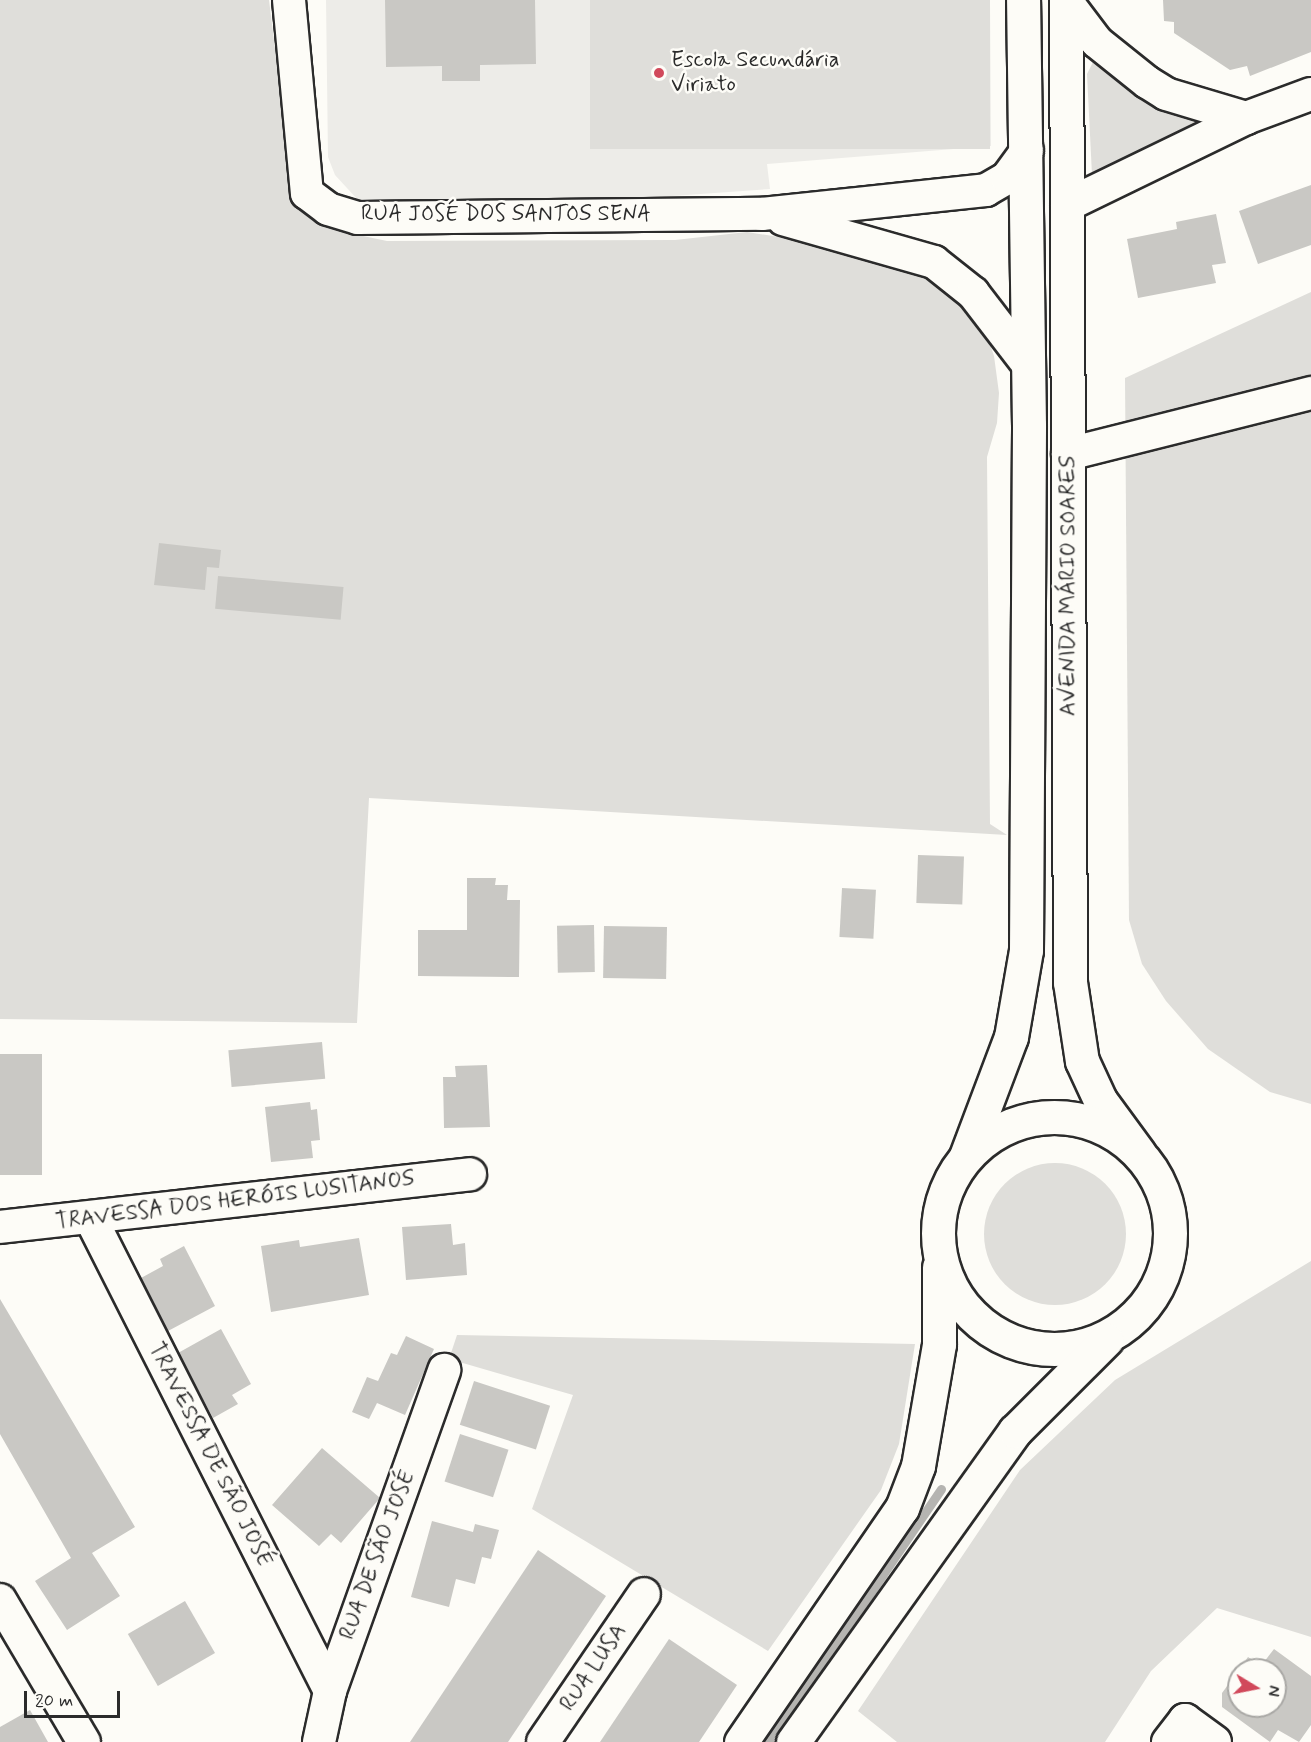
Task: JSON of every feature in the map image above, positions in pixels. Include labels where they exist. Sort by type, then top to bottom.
[{"type":"main road","name":"AVENIDA MÁRIO SOARES","points":[[966,1156],[1011,1037],[1026,950],[1027,150],[1023,0]]},
{"type":"main road","name":"AVENIDA MÁRIO SOARES","points":[[794,1742],[1015,1431],[1136,1313],[1159,1284],[1169,1250],[1169,1215],[1159,1182],[1100,1100],[1082,1061],[1074,1025],[1070,967],[1066,1]]},
{"type":"main road","points":[[741,1742],[902,1508],[918,1466],[939,1344],[941,1203],[966,1156],[996,1131],[1033,1118],[1081,1120],[1108,1130],[1139,1153]]},
{"type":"main road","points":[[939,1256],[952,1290],[969,1312],[1005,1340],[1041,1349],[1078,1347],[1112,1334]]},
{"type":"street","name":"RUA JOSÉ DOS SANTOS SENA","points":[[289,0],[307,193],[328,209],[358,218],[762,214],[986,190],[1007,178],[1027,150]]},
{"type":"street","points":[[1066,1],[1097,42],[1147,82],[1166,94],[1246,118]]},
{"type":"street","points":[[1068,205],[1246,118],[1311,94]]},
{"type":"street","name":"RUA JOSÉ DOS SANTOS SENA","points":[[762,214],[934,262],[973,293],[1027,363]]},
{"type":"street","points":[[1068,454],[1311,393]]},
{"type":"street","name":"TRAVESSA DOS HERÓIS LUSITANOS","points":[[0,1227],[91,1219],[470,1174]]},
{"type":"street","name":"TRAVESSA DE SÃO JOSÉ","points":[[91,1219],[330,1691]]},
{"type":"street","name":"RUA DE SÃO JOSÉ","points":[[320,1742],[330,1691],[444,1370]]},
{"type":"street","name":"RUA LUSA","points":[[543,1742],[644,1594]]},
{"type":"street","points":[[0,1600],[84,1742]]},
{"type":"street","points":[[1168,1742],[1185,1720],[1215,1742]]},
{"type":"shaded area","points":[[0,0],[269,0],[292,185],[319,220],[344,232],[387,241],[675,240],[747,232],[836,246],[907,268],[959,296],[982,321],[994,356],[999,393],[997,423],[987,457],[990,824],[1007,835],[369,798],[357,1023],[0,1019]]},
{"type":"shaded area","name":"Escola Secundária Viriato","points":[[326,0],[990,0],[991,146],[767,164],[770,189],[644,198],[358,200],[335,175],[328,157]]},
{"type":"shaded area","points":[[590,0],[990,0],[990,149],[590,149]]},
{"type":"shaded area","points":[[1094,60],[1101,60],[1208,120],[1092,175],[1087,74]]},
{"type":"shaded area","points":[[1311,292],[1311,1104],[1270,1092],[1208,1049],[1166,1001],[1142,964],[1129,920],[1125,378]]},
{"type":"shaded area","points":[[1055,1163],[1082,1168],[1105,1184],[1121,1207],[1126,1234],[1121,1261],[1105,1284],[1082,1300],[1055,1305],[1028,1300],[1005,1284],[989,1261],[984,1234],[989,1207],[1005,1184],[1028,1168]]},
{"type":"shaded area","points":[[1311,1261],[1311,1637],[1217,1608],[1151,1671],[1105,1742],[897,1742],[858,1711],[1020,1470],[1115,1380]]},
{"type":"shaded area","points":[[457,1335],[915,1344],[899,1444],[881,1490],[768,1651],[532,1509],[573,1395],[449,1359]]},
{"type":"building","points":[[385,0],[535,0],[536,64],[480,65],[480,81],[442,81],[442,66],[386,67]]},
{"type":"building","points":[[1163,0],[1311,0],[1311,52],[1250,76],[1247,66],[1230,70],[1174,33],[1174,22],[1164,21]]},
{"type":"building","points":[[1311,185],[1311,245],[1258,264],[1239,211]]},
{"type":"building","points":[[1216,214],[1226,263],[1212,265],[1216,283],[1138,298],[1127,239],[1177,229],[1176,222]]},
{"type":"building","points":[[159,543],[221,550],[219,568],[207,567],[205,590],[154,585]]},
{"type":"building","points":[[218,576],[344,587],[341,620],[215,609]]},
{"type":"building","points":[[918,855],[964,857],[962,905],[916,903]]},
{"type":"building","points":[[467,878],[496,878],[495,885],[508,885],[507,900],[520,900],[519,977],[418,976],[418,930],[467,930]]},
{"type":"building","points":[[842,888],[876,890],[873,939],[839,937]]},
{"type":"building","points":[[594,925],[595,972],[558,973],[557,926]]},
{"type":"building","points":[[604,926],[667,927],[666,979],[603,978]]},
{"type":"building","points":[[322,1042],[325,1079],[232,1087],[228,1050]]},
{"type":"building","points":[[0,1054],[42,1054],[42,1175],[0,1175]]},
{"type":"building","points":[[487,1065],[490,1127],[444,1128],[443,1077],[456,1077],[455,1066]]},
{"type":"building","points":[[310,1102],[311,1110],[317,1109],[320,1140],[311,1141],[313,1158],[271,1162],[265,1107]]},
{"type":"building","points":[[451,1224],[453,1245],[465,1243],[467,1275],[406,1280],[402,1227]]},
{"type":"building","points":[[359,1238],[369,1295],[271,1312],[261,1246],[299,1240],[300,1247]]},
{"type":"building","points":[[184,1246],[215,1306],[168,1331],[141,1278],[163,1266],[160,1259]]},
{"type":"building","points":[[0,1299],[135,1527],[92,1553],[120,1596],[67,1630],[35,1581],[71,1558],[0,1434]]},
{"type":"building","points":[[221,1329],[251,1384],[232,1395],[238,1404],[213,1418],[178,1353]]},
{"type":"building","points":[[406,1336],[434,1349],[405,1415],[377,1403],[369,1419],[352,1412],[367,1377],[378,1381],[391,1353],[397,1355]]},
{"type":"building","points":[[474,1381],[550,1406],[536,1449],[460,1425]]},
{"type":"building","points":[[460,1434],[509,1450],[493,1497],[445,1482]]},
{"type":"building","points":[[322,1448],[380,1498],[341,1543],[331,1534],[319,1546],[272,1505]]},
{"type":"building","points":[[432,1521],[473,1532],[475,1524],[499,1530],[491,1559],[482,1557],[475,1584],[456,1579],[449,1607],[411,1597]]},
{"type":"building","points":[[538,1550],[606,1596],[508,1742],[410,1742]]},
{"type":"building","points":[[185,1601],[215,1653],[158,1686],[128,1634]]},
{"type":"building","points":[[669,1639],[737,1685],[699,1742],[600,1742]]},
{"type":"building","points":[[1274,1649],[1286,1658],[1267,1658]]},
{"type":"building","points":[[1287,1658],[1311,1676],[1311,1725],[1299,1742],[1278,1730],[1270,1742],[1237,1718],[1287,1718]]},
{"type":"building","points":[[1227,1686],[1227,1711],[1222,1707],[1222,1693]]},
{"type":"building","points":[[30,1710],[48,1742],[0,1742],[0,1727]]},
{"type":"waterway","points":[[769,1742],[941,1489]]},
{"type":"place","name":"Escola Secundária Viriato","points":[[659,73]]}]
